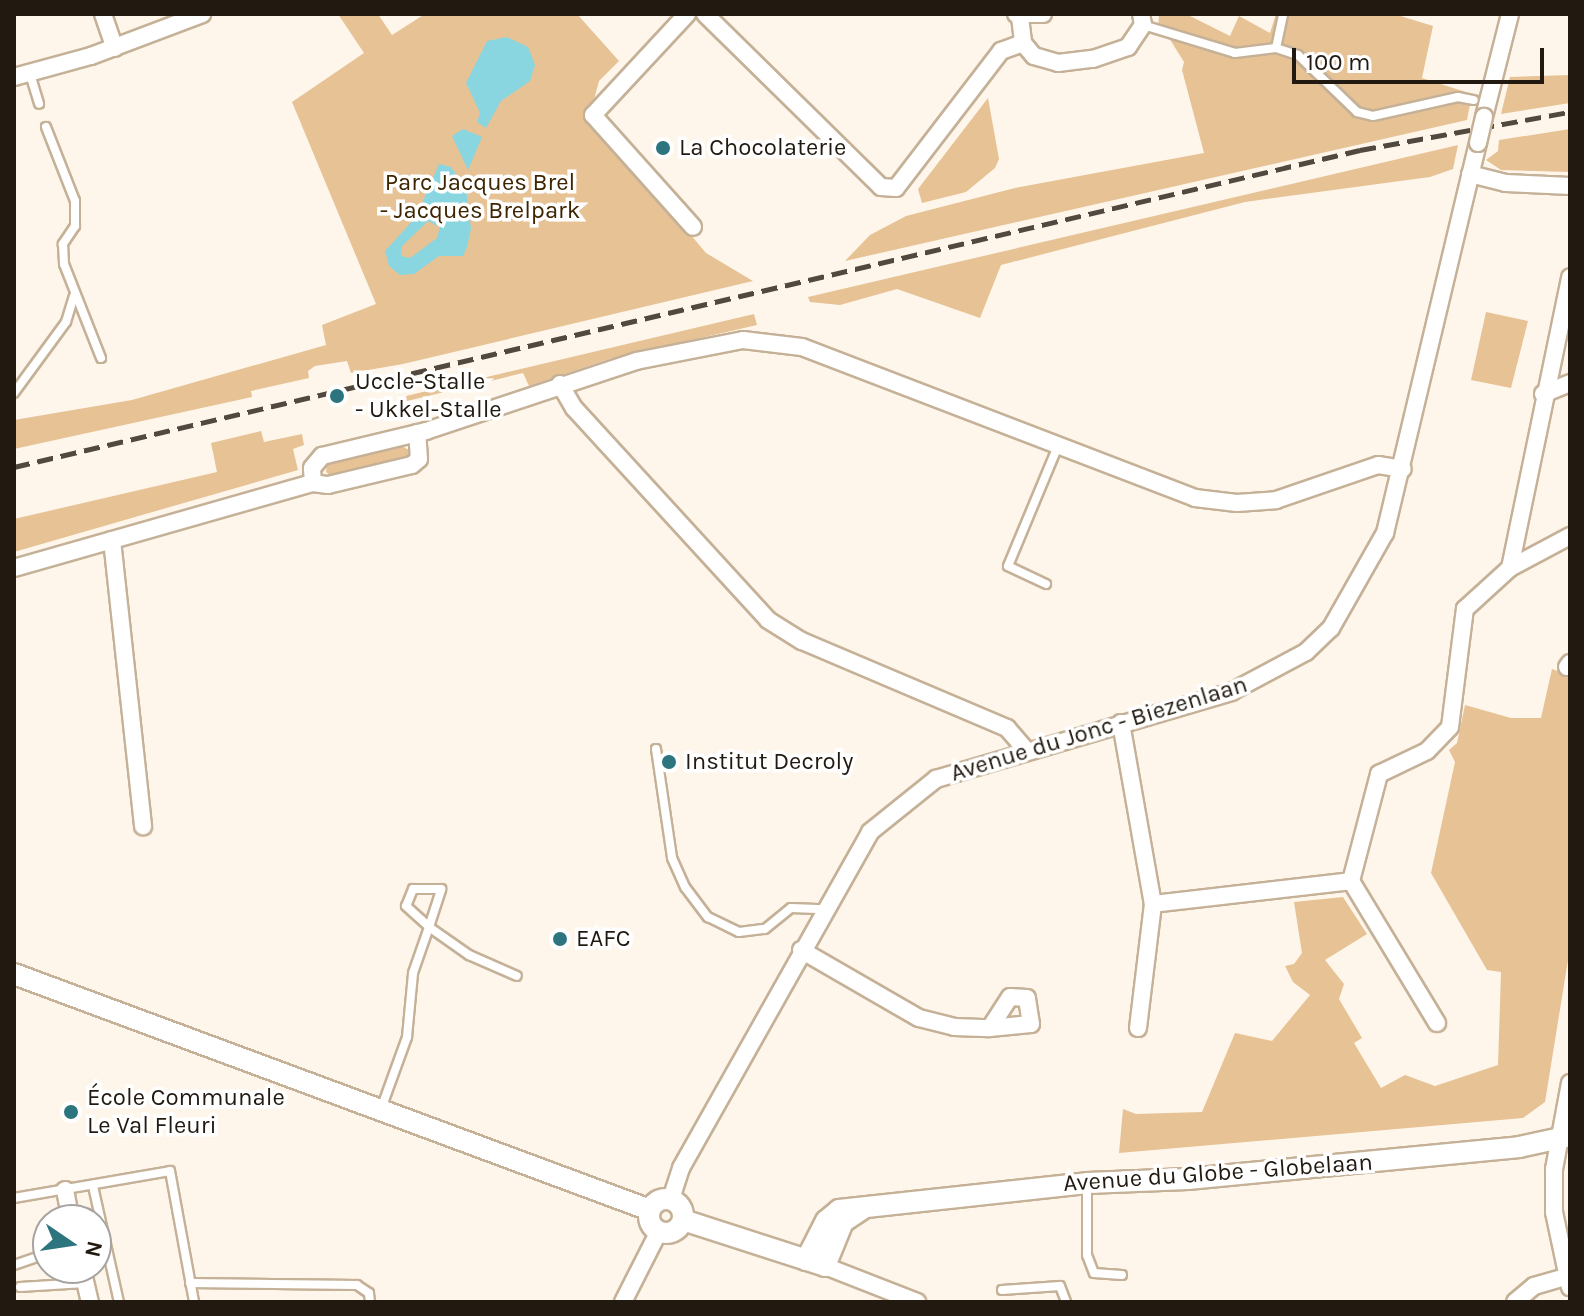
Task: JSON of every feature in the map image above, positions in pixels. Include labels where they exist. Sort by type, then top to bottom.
[{"type":"street","points":[[103,14],[115,48]]},
{"type":"street","points":[[22,75],[115,48],[202,14]]},
{"type":"street","points":[[687,14],[593,115],[693,227]]},
{"type":"street","points":[[705,14],[881,187],[896,188],[1001,51],[1023,43]]},
{"type":"street","points":[[1043,14],[1018,16],[1023,43],[1034,56],[1058,63],[1093,59],[1128,47],[1142,20]]},
{"type":"street","name":"Avenue du Jonc - Biezenlaan","points":[[671,1199],[681,1168],[870,832],[936,779],[1025,749],[1231,692],[1306,652],[1331,628],[1371,565],[1403,469],[1510,14]]},
{"type":"street","points":[[1470,174],[1506,183],[1570,186]]},
{"type":"street","points":[[1510,568],[1543,394],[1570,277]]},
{"type":"street","points":[[313,483],[312,468],[322,456],[417,433],[560,384],[696,345],[777,340],[927,392],[1195,498],[1237,503],[1276,500],[1378,465],[1403,469]]},
{"type":"street","points":[[1543,394],[1570,383]]},
{"type":"street","points":[[560,384],[574,408],[699,543],[705,557],[768,620],[802,641],[1007,728],[1025,749]]},
{"type":"street","points":[[14,568],[313,483],[328,485],[412,465],[419,459],[417,433]]},
{"type":"street","points":[[1437,1023],[1351,881],[1379,774],[1427,751],[1450,727],[1465,609],[1510,568],[1570,536]]},
{"type":"street","points":[[112,540],[143,826]]},
{"type":"street","points":[[1121,723],[1153,904],[1138,1028]]},
{"type":"street","points":[[1153,904],[1351,881]]},
{"type":"street","points":[[801,950],[919,1018],[954,1027],[990,1028]]},
{"type":"street","points":[[14,974],[650,1210]]},
{"type":"street","points":[[1515,1302],[1534,1286],[1569,1278],[1554,1212],[1570,1083]]},
{"type":"street","name":"Avenue du Globe - Globelaan","points":[[815,1263],[826,1221],[839,1210],[1087,1183],[1291,1170],[1519,1147],[1565,1137]]},
{"type":"street","points":[[65,1190],[68,1204]]},
{"type":"street","points":[[671,1199],[681,1207],[683,1220],[674,1231],[659,1231],[650,1222],[650,1210],[659,1200],[671,1199]]},
{"type":"street","points":[[683,1220],[815,1263],[917,1302]]},
{"type":"street","points":[[623,1302],[659,1231]]},
{"type":"lane","points":[[1276,48],[1283,14]]},
{"type":"lane","points":[[1142,20],[1235,53],[1276,48],[1313,65],[1357,112],[1373,116],[1458,97],[1474,100]]},
{"type":"lane","points":[[22,75],[39,104]]},
{"type":"lane","points":[[46,127],[75,201],[75,226],[66,238],[63,255],[75,296],[101,358]]},
{"type":"lane","points":[[14,393],[66,322],[75,296]]},
{"type":"lane","points":[[1046,584],[1008,566],[1058,446]]},
{"type":"lane","points":[[656,749],[672,858],[685,887],[708,917],[739,932],[765,929],[791,908],[824,909]]},
{"type":"lane","points":[[381,1109],[407,1037],[413,973],[429,927],[441,889],[413,889],[406,906],[429,927],[469,955],[517,976]]},
{"type":"lane","points":[[14,1198],[170,1171],[194,1302]]},
{"type":"lane","points":[[1087,1183],[1087,1255],[1094,1273],[1122,1275]]},
{"type":"lane","points":[[93,1186],[119,1302]]},
{"type":"lane","points":[[190,1283],[357,1285],[369,1293],[370,1302]]},
{"type":"lane","points":[[20,1287],[36,1284]]},
{"type":"lane","points":[[1002,1290],[1060,1286],[1066,1302]]},
{"type":"green space","name":"Parc Jacques Brel - Jacques Brelpark","points":[[338,14],[378,14],[392,35],[425,14],[577,14],[619,61],[599,81],[590,115],[706,253],[753,281],[403,364],[351,373],[347,361],[315,366],[308,371],[309,378],[251,391],[252,397],[14,449],[14,420],[132,400],[326,345],[322,325],[376,304],[292,102],[364,53]]},
{"type":"green space","points":[[1159,14],[1186,14],[1230,36],[1239,16],[1270,33],[1276,14],[1394,14],[1433,26],[1422,78],[1472,94],[1467,120],[845,261],[870,235],[906,216],[1015,188],[1204,153],[1182,70],[1184,62],[1169,38],[1158,32]]},
{"type":"green space","points":[[1570,75],[1570,103],[1501,114],[1510,77]]},
{"type":"green space","points":[[988,98],[999,159],[995,168],[966,192],[922,203],[918,189]]},
{"type":"green space","points":[[1570,129],[1570,172],[1501,170],[1486,160],[1498,151],[1499,140]]},
{"type":"green space","points":[[1458,145],[1453,169],[1430,177],[1245,202],[1001,265],[980,318],[897,289],[840,305],[810,302],[808,297]]},
{"type":"green space","points":[[1486,312],[1528,321],[1511,388],[1471,380]]},
{"type":"green space","points":[[754,314],[757,325],[609,359],[529,386],[523,373],[407,401],[406,396]]},
{"type":"green space","points":[[261,431],[264,442],[302,434],[304,445],[293,449],[298,470],[14,552],[14,519],[217,472],[211,443]]},
{"type":"green space","points":[[398,444],[409,450],[407,458],[333,477],[326,472],[327,463]]},
{"type":"green space","points":[[1552,669],[1570,676],[1570,948],[1545,1102],[1523,1118],[1119,1153],[1123,1109],[1136,1114],[1202,1112],[1235,1033],[1272,1041],[1310,995],[1293,982],[1285,966],[1294,964],[1302,953],[1294,902],[1343,897],[1367,934],[1325,960],[1344,984],[1339,999],[1362,1038],[1354,1043],[1381,1088],[1405,1075],[1435,1086],[1498,1065],[1501,972],[1487,970],[1431,873],[1455,762],[1449,750],[1457,743],[1465,705],[1511,718],[1541,718]]},
{"type":"water","points":[[507,37],[528,47],[535,65],[530,81],[501,101],[486,128],[477,122],[480,113],[466,83],[487,41]]},
{"type":"water","points":[[463,129],[482,137],[468,170],[452,136]]},
{"type":"water","points":[[439,164],[451,167],[466,189],[471,229],[463,256],[439,256],[414,274],[400,275],[389,266],[385,251],[416,217]],"holes":[[[428,221],[440,227],[437,238],[410,258],[401,256],[402,246]]]},
{"type":"railway","points":[[14,467],[1360,150],[1570,112]]},
{"type":"place","name":"La Chocolaterie","points":[[663,148]]},
{"type":"place","name":"Uccle-Stalle - Ukkel-Stalle","points":[[337,396]]},
{"type":"place","name":"Institut Decroly","points":[[669,762]]},
{"type":"place","name":"EAFC","points":[[560,939]]},
{"type":"place","name":"École Communale Le Val Fleuri","points":[[71,1112]]}]
